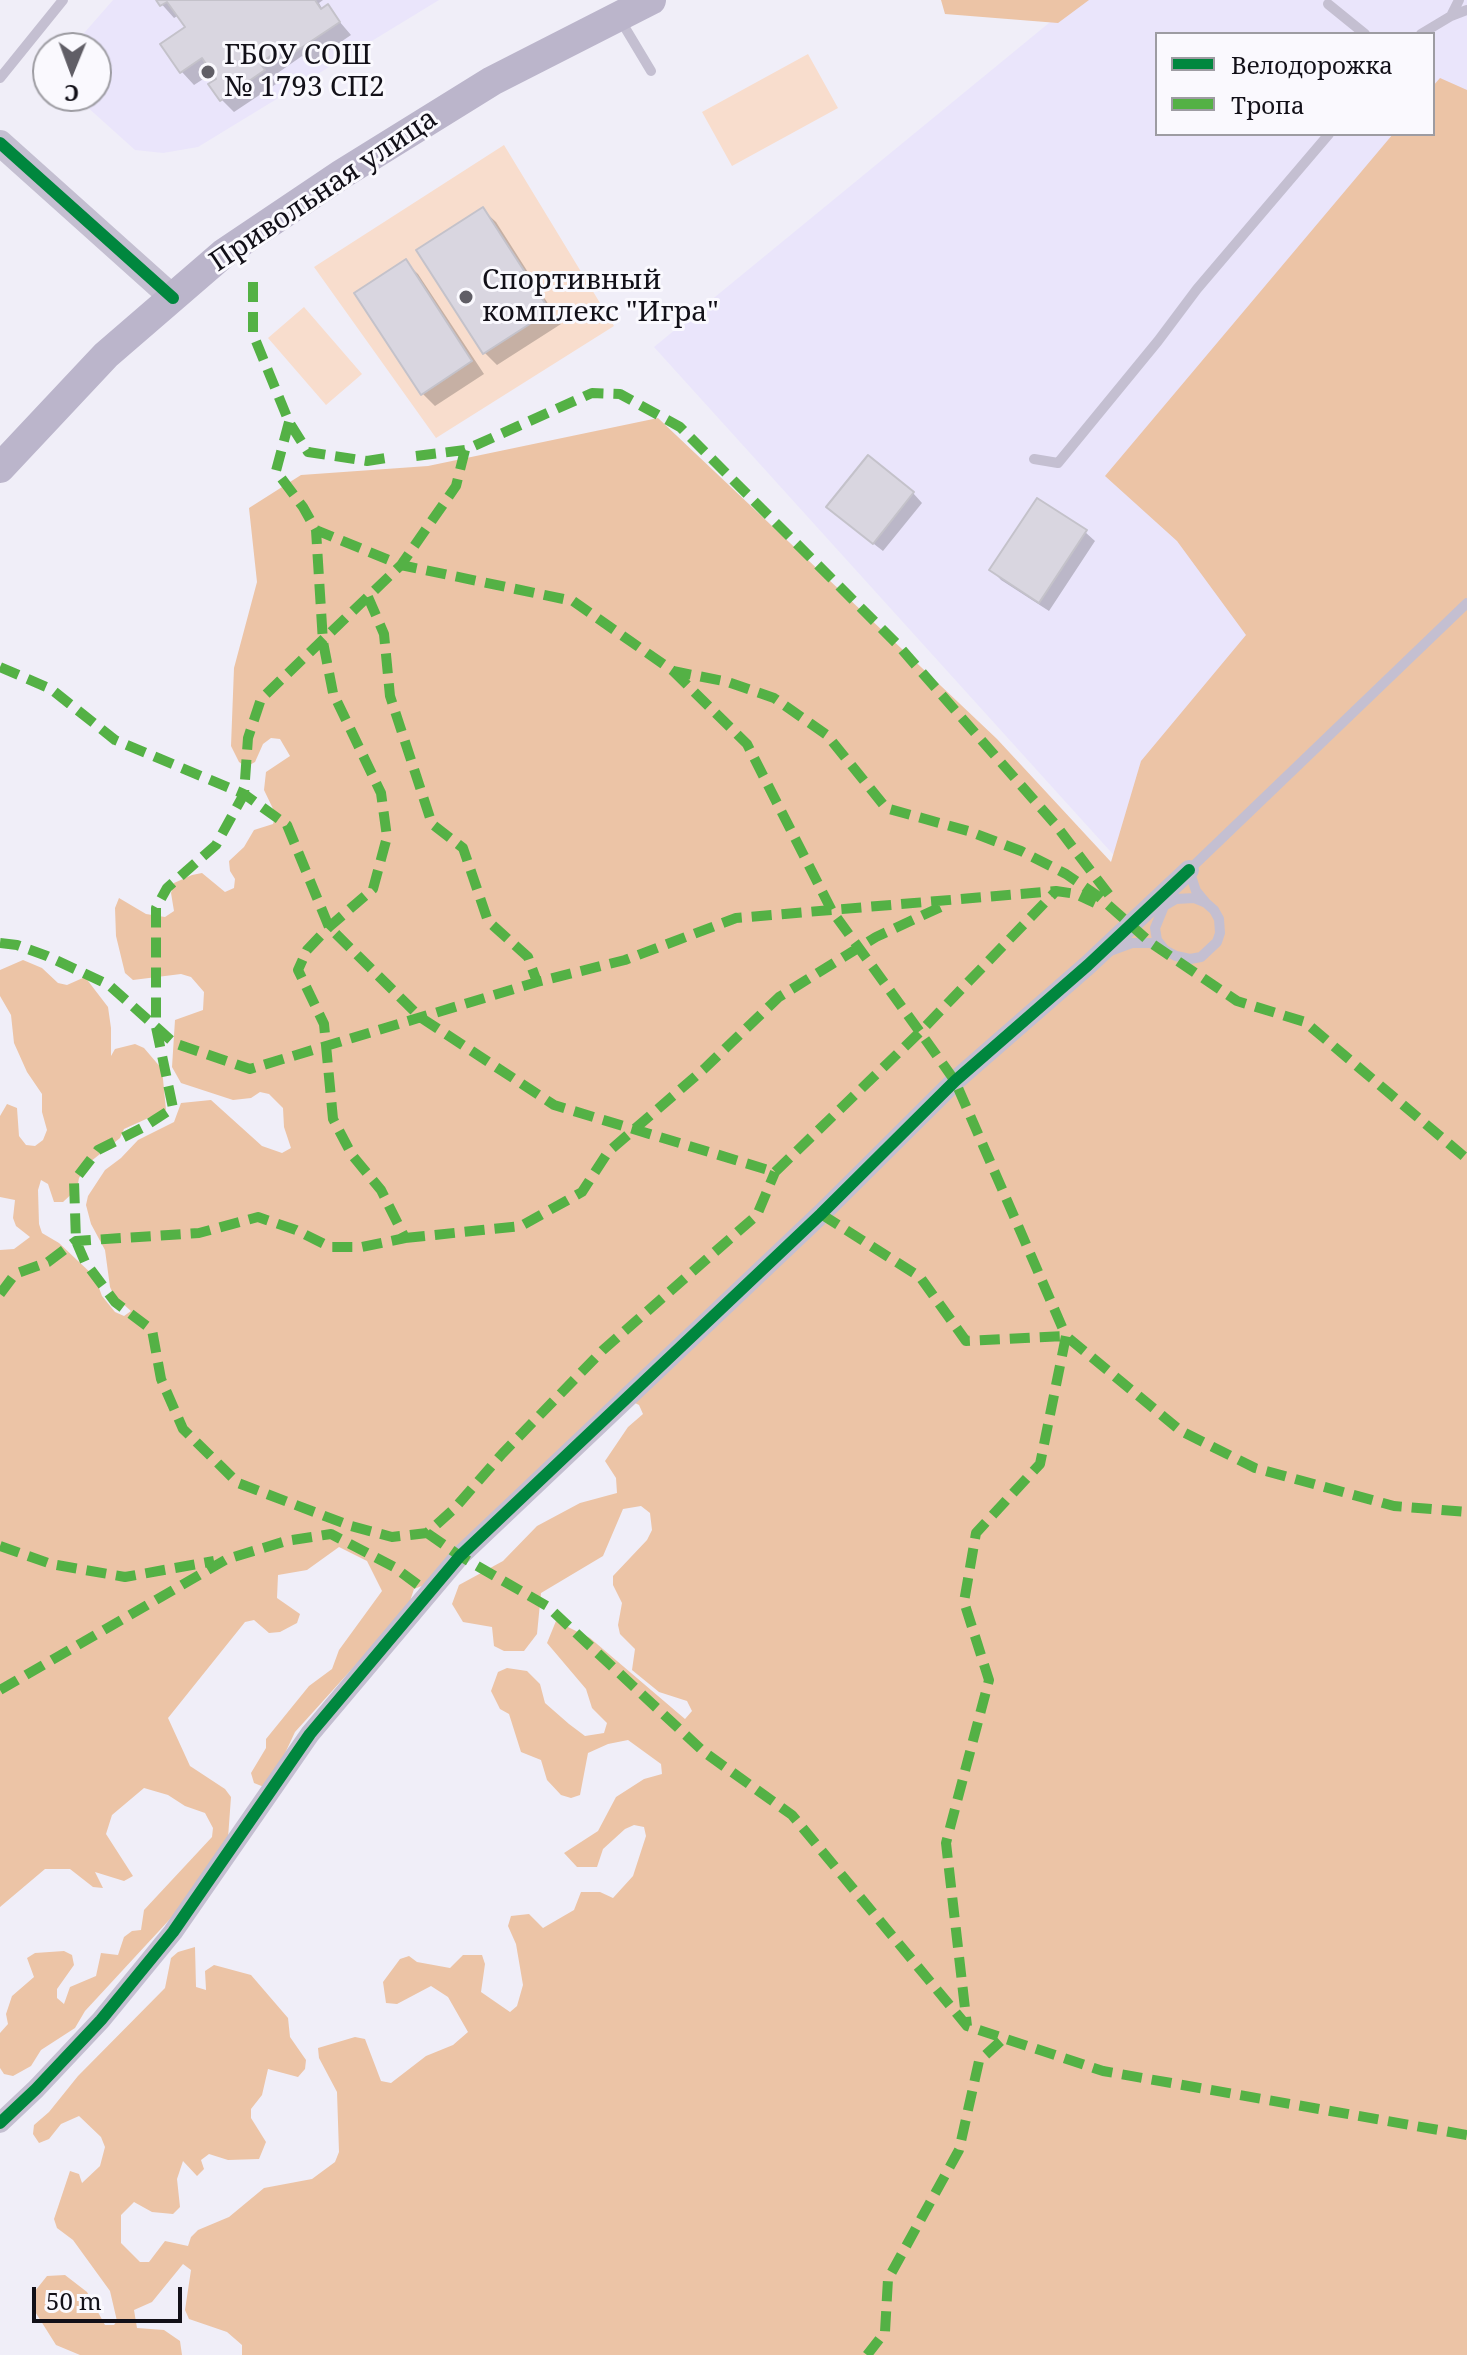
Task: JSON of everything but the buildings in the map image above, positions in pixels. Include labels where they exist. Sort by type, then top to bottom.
[{"type":"main road","name":"Привольная улица","points":[[0,468],[106,355],[223,254],[342,174],[492,81],[651,0]]},
{"type":"street","points":[[0,143],[173,298]]},
{"type":"street","points":[[0,2123],[101,2020],[173,1932],[310,1734],[460,1556],[810,1224],[955,1081],[1088,965],[1189,870]]},
{"type":"lane","points":[[0,78],[63,0]]},
{"type":"lane","points":[[1451,16],[1459,0]]},
{"type":"lane","points":[[1328,4],[1363,32]]},
{"type":"lane","points":[[1424,32],[1467,10]]},
{"type":"lane","points":[[619,16],[651,71]]},
{"type":"lane","points":[[1034,459],[1058,463],[1158,341],[1193,286],[1327,136]]},
{"type":"lane","points":[[1088,965],[1114,949],[1132,943],[1151,943],[1176,956],[1190,959],[1210,951],[1220,933],[1219,919],[1196,891],[1189,870],[1467,603]]},
{"type":"lane","points":[[1164,949],[1157,940],[1155,928],[1164,906],[1176,899],[1194,898],[1206,903]]},
{"type":"shaded area","name":"ГБОУ СОШ № 1793 СП2","points":[[113,0],[439,0],[198,147],[163,153],[135,150],[93,112],[112,112],[112,32],[85,32]]},
{"type":"shaded area","points":[[941,0],[1089,0],[1058,23],[945,14]]},
{"type":"shaded area","points":[[1077,0],[1467,0],[1467,1144],[1120,862],[654,347]]},
{"type":"shaded area","points":[[808,54],[838,108],[732,166],[702,112]]},
{"type":"shaded area","points":[[1440,78],[1467,90],[1467,2355],[242,2355],[242,2345],[227,2332],[189,2319],[185,2310],[191,2270],[183,2264],[152,2302],[134,2310],[137,2328],[164,2330],[180,2341],[182,2355],[80,2355],[56,2345],[34,2310],[35,2291],[47,2276],[65,2275],[87,2292],[105,2325],[114,2325],[117,2321],[110,2291],[73,2240],[57,2228],[54,2219],[70,2171],[79,2174],[82,2183],[100,2166],[105,2147],[101,2137],[79,2116],[61,2124],[49,2139],[39,2143],[33,2134],[34,2125],[165,1988],[171,1958],[178,1952],[195,1947],[196,1987],[206,1990],[205,1971],[214,1965],[251,1975],[288,2018],[290,2037],[306,2060],[305,2069],[298,2077],[268,2069],[262,2095],[251,2109],[251,2118],[266,2142],[259,2159],[228,2160],[209,2154],[201,2160],[204,2169],[197,2176],[183,2161],[177,2179],[180,2207],[173,2214],[152,2212],[134,2202],[121,2215],[121,2243],[140,2262],[149,2262],[165,2241],[188,2246],[198,2230],[229,2217],[264,2188],[312,2179],[335,2162],[339,2152],[337,2092],[319,2058],[318,2048],[355,2037],[365,2039],[381,2081],[391,2083],[426,2056],[453,2045],[468,2032],[448,1997],[431,1986],[397,2004],[386,2003],[383,1982],[400,1959],[409,1956],[417,1962],[450,1968],[463,1955],[482,1955],[485,1964],[481,1992],[510,2012],[517,2006],[523,1985],[516,1944],[508,1926],[511,1916],[529,1914],[543,1928],[574,1910],[581,1892],[600,1892],[613,1898],[633,1876],[646,1836],[644,1827],[634,1825],[625,1829],[603,1849],[597,1867],[577,1867],[564,1853],[598,1831],[616,1797],[644,1779],[662,1774],[661,1764],[628,1740],[608,1744],[588,1753],[580,1795],[571,1798],[561,1795],[547,1780],[541,1760],[521,1752],[509,1714],[500,1709],[491,1691],[498,1672],[507,1668],[527,1671],[540,1684],[545,1703],[569,1724],[585,1736],[604,1733],[607,1723],[592,1708],[586,1689],[547,1643],[556,1621],[590,1638],[685,1719],[692,1711],[687,1701],[659,1692],[632,1670],[635,1649],[620,1634],[618,1625],[622,1603],[613,1585],[613,1576],[647,1540],[652,1530],[650,1513],[641,1506],[623,1509],[603,1556],[541,1593],[537,1634],[524,1651],[504,1651],[494,1646],[492,1627],[463,1622],[452,1604],[459,1585],[503,1561],[537,1526],[580,1503],[617,1493],[616,1478],[605,1461],[628,1427],[643,1414],[639,1405],[631,1401],[432,1582],[414,1589],[408,1607],[295,1732],[272,1781],[264,1787],[254,1783],[251,1773],[266,1748],[266,1739],[309,1686],[332,1669],[339,1650],[382,1591],[367,1561],[339,1547],[307,1570],[278,1575],[277,1598],[300,1614],[297,1623],[280,1632],[269,1633],[254,1620],[245,1622],[168,1718],[190,1766],[225,1789],[231,1797],[228,1838],[183,1905],[85,2011],[75,2028],[41,2050],[31,2066],[13,2076],[4,2074],[0,2068],[0,2033],[8,2024],[6,2014],[12,1996],[34,1977],[27,1958],[35,1953],[64,1951],[72,1955],[74,1965],[57,1989],[57,1998],[64,2004],[70,1987],[96,1976],[101,1953],[118,1955],[124,1937],[132,1931],[141,1930],[144,1910],[212,1837],[213,1828],[205,1813],[185,1806],[168,1795],[144,1788],[112,1815],[106,1834],[133,1876],[124,1881],[95,1872],[103,1888],[93,1887],[70,1869],[45,1869],[0,1907],[0,1250],[14,1249],[30,1237],[16,1226],[13,1218],[15,1200],[0,1197],[0,1116],[7,1104],[17,1108],[19,1136],[26,1145],[35,1146],[43,1140],[47,1130],[42,1112],[42,1094],[27,1072],[14,1043],[11,1015],[0,996],[0,970],[23,960],[42,968],[58,983],[67,985],[85,977],[108,1007],[111,1056],[115,1049],[135,1044],[144,1048],[162,1069],[166,1110],[124,1129],[120,1138],[90,1162],[79,1178],[77,1189],[63,1202],[54,1202],[48,1184],[41,1180],[38,1190],[42,1233],[59,1243],[95,1277],[102,1296],[115,1312],[124,1316],[131,1311],[114,1296],[110,1287],[105,1250],[91,1224],[86,1205],[88,1196],[105,1170],[138,1140],[174,1122],[181,1103],[211,1100],[262,1146],[282,1153],[291,1148],[284,1127],[283,1108],[269,1094],[260,1092],[251,1098],[233,1100],[181,1083],[172,1067],[175,1020],[203,1010],[204,992],[191,977],[181,974],[133,980],[125,973],[116,936],[115,908],[119,898],[146,914],[165,917],[174,911],[171,893],[174,883],[192,875],[202,873],[225,892],[234,888],[235,879],[229,861],[244,847],[254,830],[273,824],[276,815],[264,790],[266,772],[290,756],[280,739],[271,738],[263,744],[255,762],[246,767],[239,762],[231,746],[234,668],[257,582],[249,508],[301,475],[428,466],[658,418],[997,739],[1111,862],[1141,761],[1246,635],[1177,541],[1105,476],[1391,136],[1435,136],[1435,84]]},
{"type":"shaded area","name":"Спортивный комплекс \"Игра\"","points":[[504,145],[614,326],[436,438],[314,267]]},
{"type":"shaded area","points":[[304,307],[362,374],[326,405],[268,338]]},
{"type":"marked path","points":[[253,282],[253,334],[289,422],[308,452],[367,461],[392,457]]},
{"type":"marked path","points":[[416,456],[465,450],[592,393],[620,394],[680,427],[897,644],[1055,824],[1113,900]]},
{"type":"marked path","points":[[289,422],[276,471],[316,530],[401,565],[573,601],[673,671],[728,682],[774,698],[827,735],[886,808],[968,831],[1021,851],[1066,874],[1098,896],[1151,943],[1237,1001],[1305,1022],[1467,1159]]},
{"type":"marked path","points":[[465,450],[456,486],[401,565],[261,699],[248,738],[244,794],[216,845],[167,888],[156,908],[156,1027],[173,1108],[98,1150],[74,1181],[76,1241],[85,1262],[115,1302],[152,1330],[161,1379],[183,1429],[238,1483],[351,1526],[392,1537],[427,1533],[454,1509],[502,1454],[603,1350],[757,1215],[775,1172]]},
{"type":"marked path","points":[[0,1294],[15,1274],[48,1262],[76,1241],[199,1233],[258,1217],[296,1230],[330,1247],[362,1247],[405,1238],[381,1190],[352,1155],[333,1119],[324,1024],[298,970],[307,950],[373,889],[387,837],[381,793],[333,693],[323,642],[316,530]]},
{"type":"marked path","points":[[368,597],[384,634],[390,696],[432,824],[463,848],[488,921],[528,957],[537,982]]},
{"type":"marked path","points":[[0,667],[51,689],[115,740],[244,794],[287,825],[329,927],[420,1017],[554,1105],[775,1172],[920,1032],[955,1081],[1066,1336],[1040,1464],[976,1533],[964,1602],[989,1680],[946,1843],[967,2026]]},
{"type":"marked path","points":[[673,671],[747,744],[832,911],[920,1032],[1056,891]]},
{"type":"marked path","points":[[0,943],[17,945],[47,956],[109,985],[174,1043],[250,1069],[537,982],[625,960],[736,918],[1056,891],[1076,894],[1095,903]]},
{"type":"marked path","points":[[405,1238],[521,1226],[582,1192],[608,1152],[704,1069],[779,997],[876,937],[945,905]]},
{"type":"marked path","points":[[821,1214],[920,1277],[966,1341],[1066,1336],[1181,1431],[1255,1468],[1394,1506],[1467,1512]]},
{"type":"marked path","points":[[427,1533],[460,1556],[547,1606],[704,1752],[792,1815],[967,2026],[1103,2071],[1467,2135]]},
{"type":"marked path","points":[[0,1690],[227,1559],[286,1541],[331,1534],[394,1567],[429,1593]]},
{"type":"marked path","points":[[0,1546],[51,1564],[125,1577],[214,1561]]},
{"type":"marked path","points":[[867,2355],[885,2332],[888,2279],[959,2150],[979,2061],[1004,2038]]},
{"type":"cycle path","points":[[0,143],[173,298]]},
{"type":"cycle path","points":[[0,2123],[101,2020],[173,1932],[310,1734],[460,1556],[821,1214],[955,1081],[1088,965],[1189,870]]},
{"type":"place","name":"ГБОУ СОШ № 1793 СП2","points":[[208,72]]},
{"type":"place","name":"Спортивный комплекс \"Игра\"","points":[[466,297]]}]
